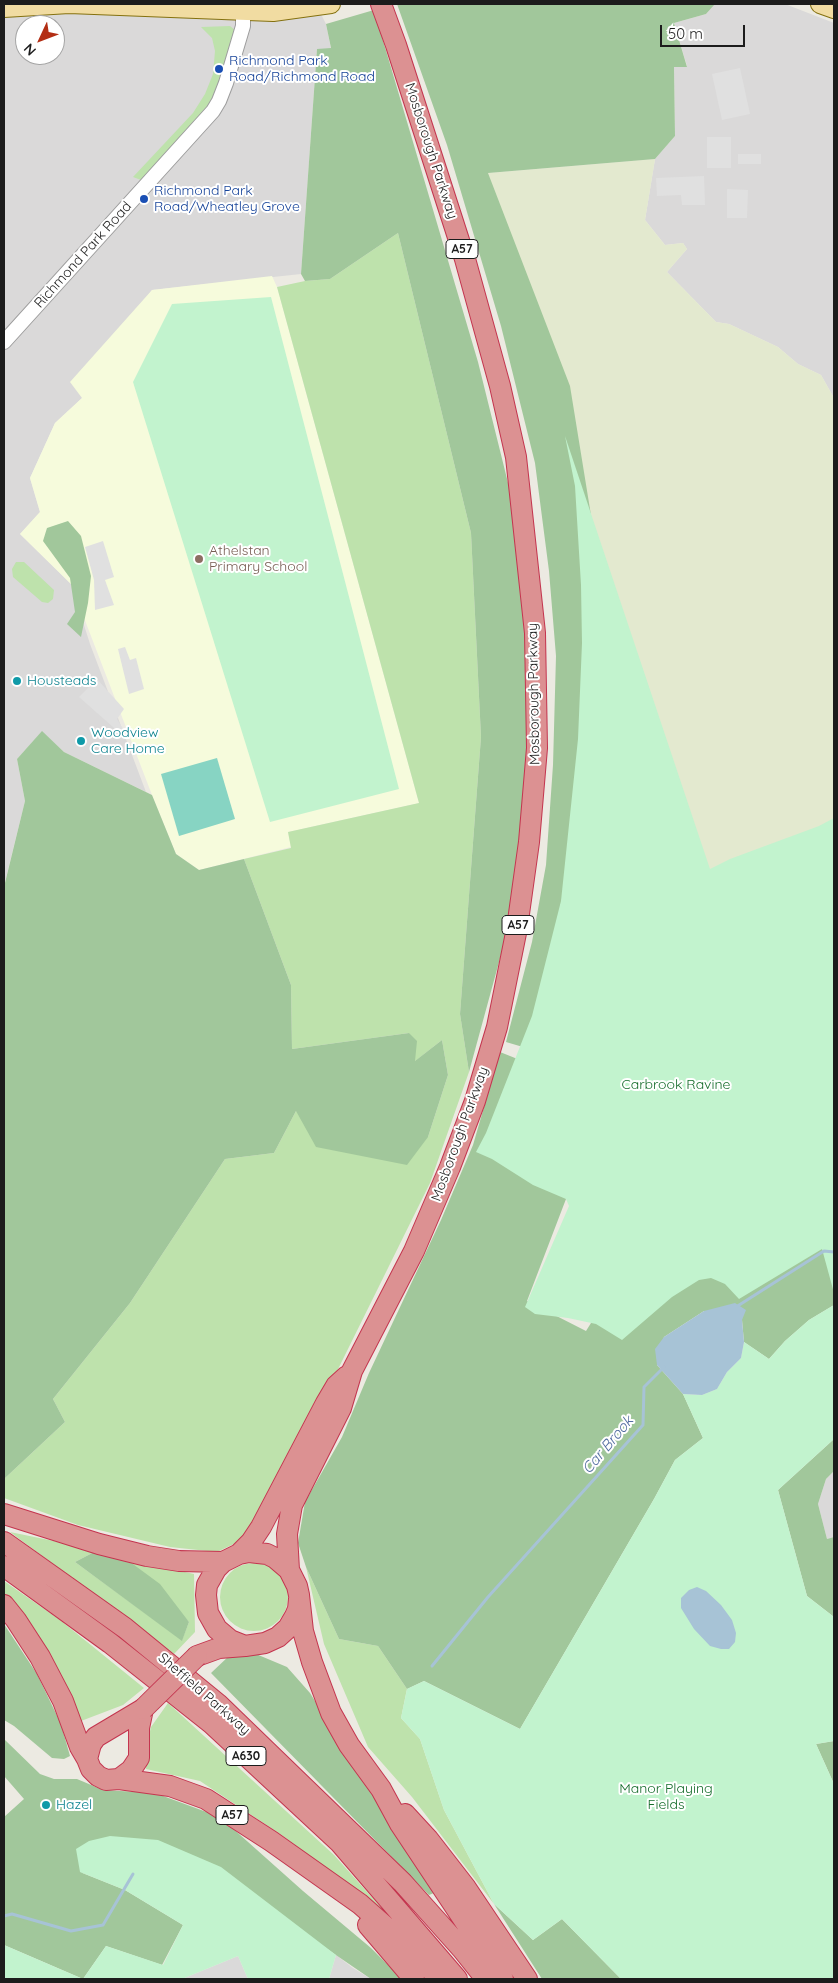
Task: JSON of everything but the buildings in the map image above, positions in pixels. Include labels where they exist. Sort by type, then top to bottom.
[{"type":"highway","name":"Mosborough Parkway","points":[[289,1570],[287,1534],[292,1505],[341,1408],[352,1371],[414,1251],[450,1167],[475,1101],[497,1027],[517,928],[529,842],[537,748],[535,633],[516,456],[500,386],[466,259],[381,4]]},
{"type":"highway","name":"Mosborough Parkway","points":[[231,1558],[251,1542],[270,1512],[336,1386],[352,1371]]},
{"type":"highway","points":[[4,1514],[86,1540],[147,1556],[179,1561],[231,1558],[249,1552],[267,1554],[289,1570]]},
{"type":"highway","name":"Sheffield Parkway","points":[[4,1542],[125,1628],[218,1704],[403,1883],[456,1942],[486,1979]]},
{"type":"highway","name":"A57","points":[[213,1623],[208,1613],[206,1595],[211,1576],[231,1558]]},
{"type":"highway","name":"Sheffield Parkway","points":[[4,1566],[110,1642],[212,1724],[340,1843],[458,1979]]},
{"type":"highway","name":"A57","points":[[289,1570],[294,1578],[303,1631],[312,1662],[331,1713],[349,1745],[381,1789],[400,1824],[503,1979]]},
{"type":"highway","points":[[197,1656],[219,1648],[265,1643],[278,1637],[288,1628],[295,1616],[299,1599]]},
{"type":"highway","points":[[4,1605],[29,1639],[44,1664],[63,1701],[80,1747],[88,1759]]},
{"type":"highway","points":[[213,1623],[223,1635],[245,1646]]},
{"type":"highway","points":[[88,1759],[91,1744],[96,1737],[143,1709],[197,1656],[212,1636],[213,1623]]},
{"type":"highway","points":[[119,1779],[131,1770],[138,1758],[139,1728],[143,1709]]},
{"type":"highway","name":"A57","points":[[88,1759],[91,1769],[98,1776],[106,1780],[119,1779],[170,1786],[206,1798],[360,1904],[403,1942],[440,1979]]},
{"type":"highway","points":[[381,1789],[428,1839],[461,1881],[527,1979]]},
{"type":"highway","points":[[331,1885],[357,1912],[414,1979]]},
{"type":"main road","points":[[4,8],[70,4],[243,12],[295,10],[331,4]]},
{"type":"main road","points":[[820,4],[834,9]]},
{"type":"street","name":"Richmond Park Road","points":[[4,342],[212,111],[219,101],[226,83],[243,26],[243,12]]},
{"type":"shaded area","points":[[4,4],[316,4],[326,24],[331,49],[317,49],[301,274],[152,290],[82,398],[55,423],[30,478],[40,512],[20,534],[71,584],[90,644],[146,792],[64,752],[42,732],[17,759],[25,801],[4,886]]},
{"type":"shaded area","points":[[715,4],[785,4],[834,23],[834,398],[821,375],[798,364],[778,347],[729,324],[716,322],[667,272],[687,249],[683,243],[665,245],[645,220],[655,159],[675,136],[674,66],[687,66],[674,23],[706,14]]},
{"type":"shaded area","points":[[740,68],[750,114],[722,120],[712,74]]},
{"type":"shaded area","points":[[707,137],[731,137],[731,168],[707,168]]},
{"type":"shaded area","points":[[738,154],[761,154],[761,164],[738,164]]},
{"type":"shaded area","points":[[655,159],[645,220],[665,245],[683,243],[687,249],[667,272],[716,322],[729,324],[778,347],[798,364],[821,375],[834,398],[834,826],[636,924],[602,583],[585,484],[488,173]]},
{"type":"shaded area","points":[[704,176],[705,205],[682,205],[681,195],[657,196],[656,178]]},
{"type":"shaded area","points":[[727,189],[748,190],[747,218],[727,218]]},
{"type":"shaded area","name":"Athelstan Primary School","points":[[272,276],[277,287],[419,803],[288,832],[291,847],[199,870],[176,854],[71,584],[20,534],[40,512],[30,478],[55,423],[82,398],[70,382],[152,290]]},
{"type":"shaded area","points":[[103,541],[114,577],[105,580],[114,605],[95,610],[94,580],[85,547]]},
{"type":"shaded area","points":[[125,647],[130,660],[136,658],[144,689],[129,694],[118,649]]},
{"type":"shaded area","points":[[97,679],[124,709],[117,719],[125,732],[122,735],[79,697]]},
{"type":"shaded area","points":[[217,758],[235,819],[179,836],[161,774]]},
{"type":"shaded area","points":[[735,1303],[746,1310],[742,1320],[744,1342],[741,1358],[727,1372],[717,1389],[702,1395],[683,1394],[657,1365],[655,1349],[664,1337],[704,1311]]},
{"type":"shaded area","points":[[834,1471],[834,1537],[827,1539],[818,1504],[826,1479]]},
{"type":"shaded area","points":[[697,1587],[706,1591],[721,1605],[732,1620],[736,1633],[735,1642],[729,1649],[710,1646],[694,1629],[681,1608],[681,1598],[689,1590]]},
{"type":"shaded area","points":[[336,1955],[353,1968],[371,1979],[329,1979]]},
{"type":"shaded area","points":[[238,1956],[248,1979],[182,1979]]},
{"type":"green space","points":[[397,4],[715,4],[706,14],[674,23],[687,67],[674,67],[675,136],[655,159],[488,173],[570,386],[602,583],[603,684],[533,1050],[506,1042],[532,942],[546,865],[553,765],[556,656],[549,571],[535,463],[501,326],[447,145]]},
{"type":"green space","points":[[374,10],[478,362],[513,503],[525,622],[528,742],[520,838],[505,940],[469,1072],[460,1014],[481,737],[471,533],[398,233],[330,279],[305,281],[301,274],[317,49],[331,48],[326,24]]},
{"type":"green space","points":[[230,26],[235,30],[215,99],[200,119],[141,180],[133,177],[193,113],[205,94],[213,74],[215,51],[212,38],[201,27]]},
{"type":"green space","points":[[398,233],[471,533],[481,737],[460,1014],[469,1072],[430,1183],[304,1438],[268,1506],[240,1541],[217,1552],[170,1547],[78,1525],[4,1498],[4,1479],[65,1422],[53,1399],[130,1303],[225,1159],[274,1153],[296,1111],[428,1137],[448,1075],[442,1040],[414,1062],[409,1033],[292,1049],[291,985],[244,859],[291,848],[288,832],[419,803],[277,287],[305,281],[330,279]]},
{"type":"green space","points":[[271,297],[399,789],[270,822],[133,382],[172,304]]},
{"type":"green space","name":"Carbrook Ravine","points":[[565,436],[710,869],[730,859],[819,826],[834,818],[834,1293],[822,1249],[739,1299],[725,1284],[711,1278],[699,1280],[672,1297],[622,1340],[596,1324],[535,1314],[525,1307],[569,1206],[566,1199],[533,1185],[492,1159],[476,1152],[486,1133],[532,1016],[561,901],[578,739],[582,643],[581,585],[575,486]]},
{"type":"green space","points":[[68,521],[81,536],[91,576],[81,637],[67,624],[75,612],[70,578],[43,541],[47,528]]},
{"type":"green space","points":[[16,562],[24,562],[54,590],[53,599],[48,603],[42,602],[13,577],[12,569]]},
{"type":"green space","points":[[42,731],[64,752],[152,795],[176,854],[199,870],[244,859],[291,985],[292,1049],[409,1033],[417,1041],[415,1061],[442,1040],[448,1075],[428,1137],[407,1165],[316,1147],[296,1111],[274,1153],[225,1159],[130,1303],[53,1399],[65,1422],[4,1479],[4,887],[25,801],[17,759]]},
{"type":"green space","points":[[500,1052],[525,1062],[566,1199],[527,1301],[586,1331],[626,1267],[834,1190],[834,1305],[809,1320],[785,1341],[769,1359],[744,1342],[742,1320],[704,1311],[664,1337],[657,1365],[683,1394],[703,1438],[675,1460],[520,1729],[424,1681],[407,1689],[378,1646],[339,1639],[306,1567],[298,1543],[305,1502],[342,1437],[369,1373],[441,1220],[473,1145]]},
{"type":"green space","name":"Manor Playing Fields","points":[[834,1305],[834,1439],[778,1490],[807,1596],[834,1617],[834,1741],[816,1744],[834,1784],[834,1979],[621,1979],[562,1919],[533,1940],[494,1904],[444,1810],[420,1739],[401,1718],[407,1689],[424,1681],[520,1729],[675,1460],[703,1438],[683,1394],[702,1395],[717,1389],[727,1372],[741,1358],[744,1342],[769,1359],[785,1341],[809,1320]]},
{"type":"green space","points":[[834,1439],[834,1471],[826,1479],[818,1504],[827,1539],[834,1537],[834,1617],[807,1596],[778,1490]]},
{"type":"green space","points":[[10,1532],[98,1550],[75,1562],[182,1640],[189,1622],[126,1559],[194,1574],[195,1632],[174,1654]]},
{"type":"green space","points":[[98,1550],[126,1559],[160,1584],[189,1622],[182,1641],[75,1562]]},
{"type":"green space","points":[[254,1563],[267,1566],[278,1573],[285,1584],[288,1597],[285,1610],[278,1621],[267,1628],[254,1631],[241,1628],[230,1621],[223,1610],[220,1597],[223,1584],[230,1573],[241,1566]]},
{"type":"green space","points":[[306,1567],[339,1639],[378,1646],[407,1689],[401,1718],[420,1739],[444,1810],[494,1904],[412,1797],[368,1747],[324,1644]]},
{"type":"green space","points":[[4,1581],[60,1620],[144,1688],[123,1705],[81,1721],[34,1629],[4,1596]]},
{"type":"green space","points":[[4,1624],[37,1674],[61,1724],[70,1756],[64,1759],[52,1758],[14,1726],[4,1720]]},
{"type":"green space","points":[[256,1654],[287,1667],[310,1693],[434,1893],[429,1895],[211,1673],[230,1655]]},
{"type":"green space","points":[[168,1703],[334,1855],[386,1913],[283,1836],[200,1781],[146,1769],[146,1748],[151,1727]]},
{"type":"green space","points":[[4,1739],[40,1774],[54,1779],[77,1779],[103,1790],[155,1793],[220,1817],[303,1891],[371,1948],[402,1979],[371,1979],[311,1938],[80,1872],[125,1890],[183,1925],[162,1965],[106,1946],[83,1979],[4,1945],[4,1817],[24,1799],[4,1776]]},
{"type":"green space","points":[[834,1741],[834,1784],[816,1744]]},
{"type":"green space","points":[[110,1836],[158,1840],[221,1867],[336,1955],[329,1979],[248,1979],[238,1956],[182,1979],[83,1979],[106,1946],[163,1965],[183,1925],[125,1890],[80,1872],[76,1849],[89,1841]]},
{"type":"green space","points":[[494,1904],[533,1940],[562,1919],[621,1979],[542,1979]]},
{"type":"green space","points":[[4,1945],[83,1979],[4,1979]]},
{"type":"waterway","name":"Car Brook","points":[[736,1307],[824,1251],[834,1252]]},
{"type":"waterway","name":"Car Brook","points":[[432,1666],[488,1597],[643,1425],[644,1387],[664,1367]]},
{"type":"waterway","name":"Car Brook","points":[[4,1916],[12,1914],[71,1931],[103,1925],[133,1874]]},
{"type":"place","name":"Richmond Park Road/Richmond Road","points":[[219,69]]},
{"type":"place","name":"Richmond Park Road/Wheatley Grove","points":[[144,199]]},
{"type":"place","name":"Athelstan Primary School","points":[[199,559]]},
{"type":"place","name":"Housteads","points":[[17,681]]},
{"type":"place","name":"Woodview Care Home","points":[[81,741]]},
{"type":"place","name":"Hazel","points":[[46,1805]]}]
